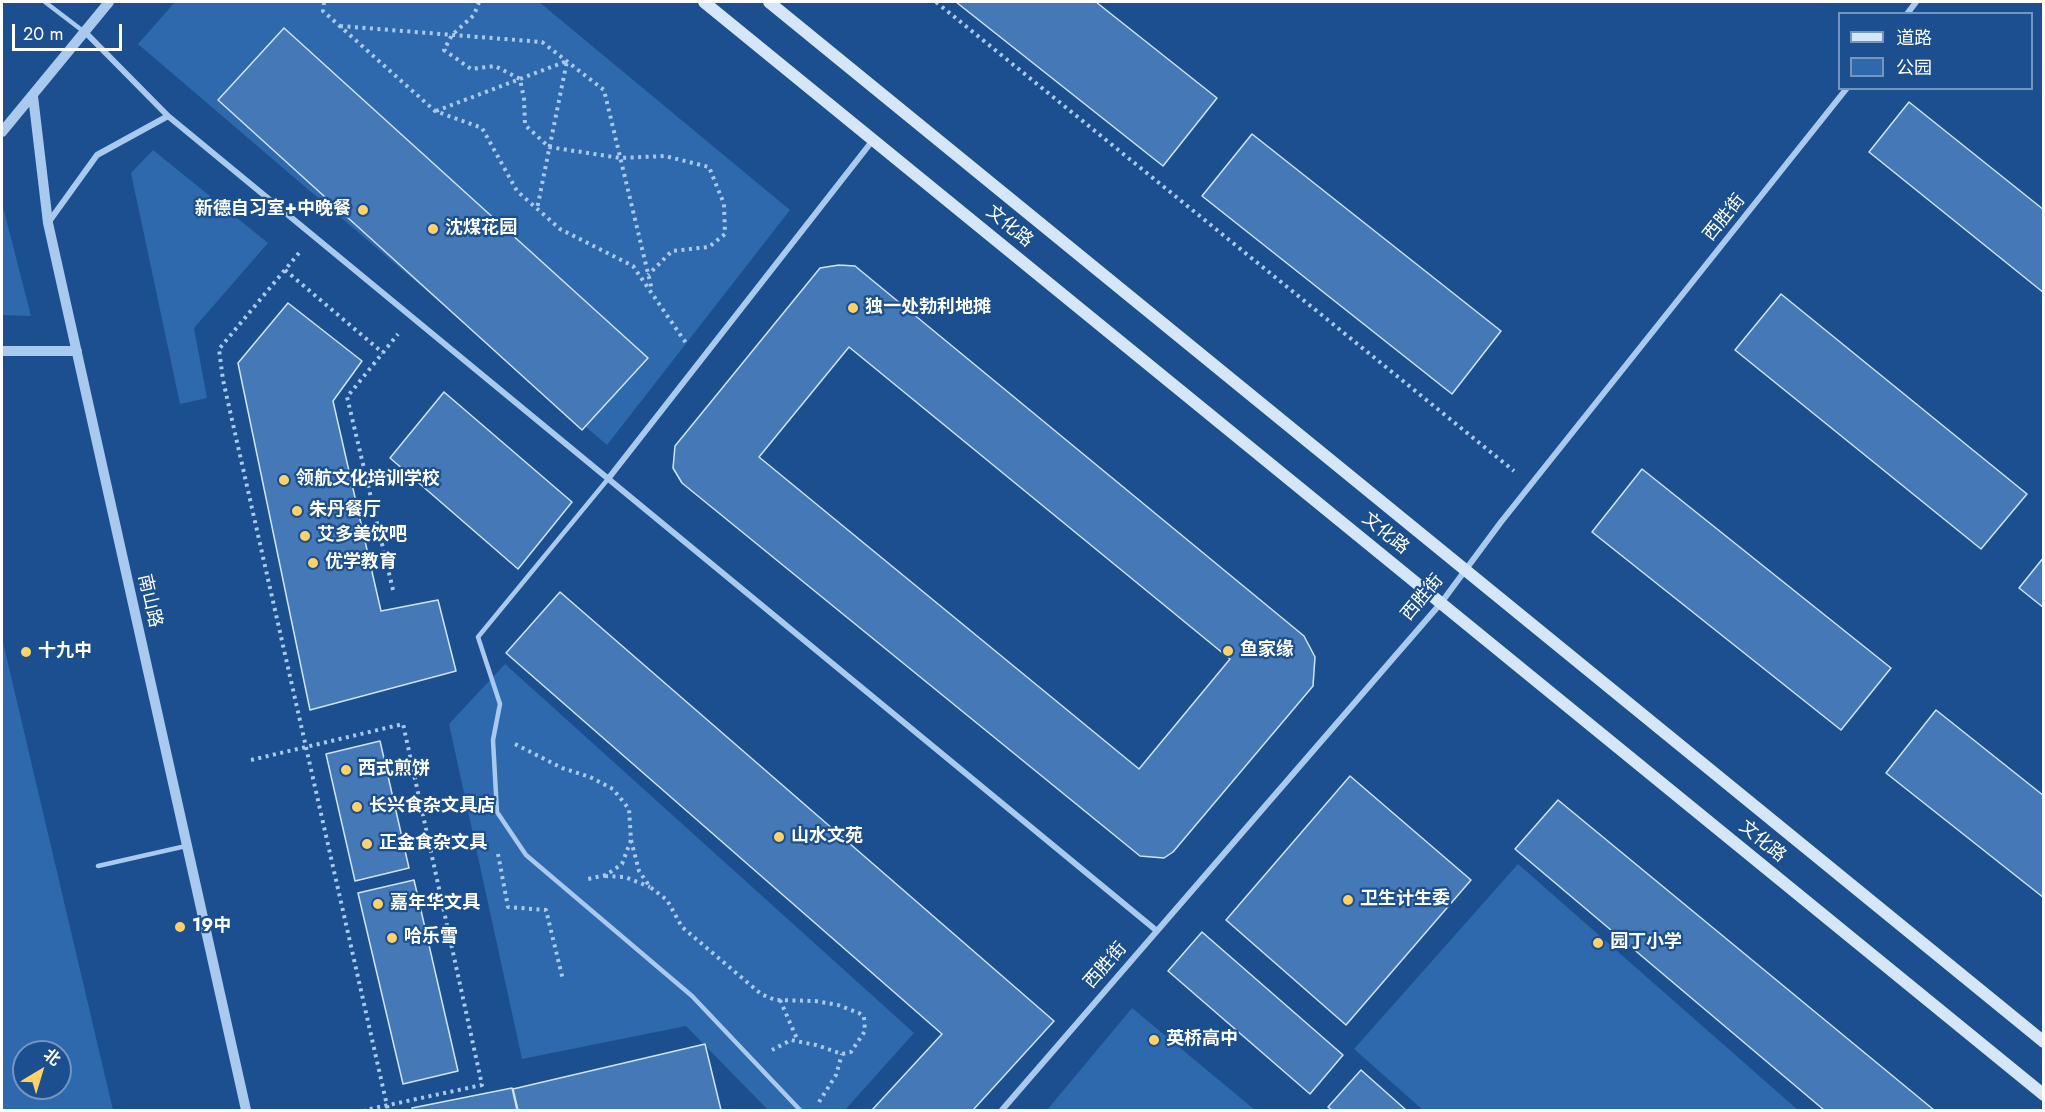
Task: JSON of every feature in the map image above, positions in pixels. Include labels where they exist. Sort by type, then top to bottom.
[{"type":"main road","name":"文化路","points":[[704,2],[2043,1095]]},
{"type":"main road","name":"文化路","points":[[774,3],[2043,1042]]},
{"type":"street","points":[[2,132],[109,2]]},
{"type":"street","points":[[85,32],[168,116],[1156,931]]},
{"type":"street","name":"西胜街","points":[[1002,1110],[1441,603],[1531,485],[1845,90]]},
{"type":"street","name":"南山路","points":[[33,96],[48,223],[246,1110]]},
{"type":"street","points":[[48,223],[97,155],[168,116]]},
{"type":"street","points":[[608,479],[873,140]]},
{"type":"street","points":[[2,351],[77,351]]},
{"type":"lane","points":[[45,2],[85,32]]},
{"type":"lane","points":[[608,479],[478,637],[500,704],[493,740],[497,812],[525,855],[692,996],[800,1110]]},
{"type":"lane","points":[[98,866],[187,846]]},
{"type":"path","points":[[324,2],[323,11],[435,111],[482,128],[517,191],[560,229],[633,266],[699,363]]},
{"type":"path","points":[[479,2],[474,15],[452,35],[444,50],[471,69],[495,66],[520,79]]},
{"type":"path","points":[[936,2],[1531,485]]},
{"type":"path","points":[[339,26],[542,42],[604,90],[653,295]]},
{"type":"path","points":[[435,111],[567,61]]},
{"type":"path","points":[[537,209],[567,61]]},
{"type":"path","points":[[520,79],[524,99],[525,125],[549,147],[620,158],[665,156],[709,167],[724,204],[725,234],[709,247],[672,251],[648,275]]},
{"type":"path","points":[[313,236],[219,349],[222,380],[388,1108]]},
{"type":"path","points":[[285,270],[383,353]]},
{"type":"path","points":[[393,590],[347,397],[412,317]]},
{"type":"path","points":[[251,760],[403,724],[482,1085],[388,1108],[366,1110]]},
{"type":"path","points":[[493,740],[519,745],[562,768],[590,777],[613,789],[629,809],[631,840],[639,871],[650,887]]},
{"type":"path","points":[[504,822],[496,841],[508,907],[546,910],[563,980]]},
{"type":"path","points":[[562,886],[606,875],[622,864],[631,840]]},
{"type":"path","points":[[600,876],[625,877],[650,887],[667,900],[682,927],[761,994],[780,999],[838,1005],[864,1017],[865,1031],[852,1052],[842,1054],[791,1040],[769,1051],[762,1071]]},
{"type":"path","points":[[780,999],[798,1041]]},
{"type":"path","points":[[815,1110],[836,1075],[842,1054]]},
{"type":"green space","points":[[175,2],[539,2],[790,210],[607,445],[138,44]]},
{"type":"green space","points":[[153,150],[268,243],[194,328],[207,398],[180,404],[131,173]]},
{"type":"green space","points":[[2,203],[31,316],[2,315]]},
{"type":"green space","points":[[2,638],[113,1110],[2,1110]]},
{"type":"green space","points":[[505,664],[914,1033],[845,1110],[768,1110],[686,1026],[522,1059],[449,724]]},
{"type":"green space","points":[[1518,864],[1798,1110],[1423,1110],[1354,1049]]},
{"type":"green space","points":[[1132,1008],[1255,1110],[1047,1110]]},
{"type":"building","points":[[956,2],[1096,2],[1217,98],[1163,166]]},
{"type":"building","name":"沈煤花园","points":[[284,28],[648,358],[582,430],[218,100]]},
{"type":"building","points":[[1909,102],[2044,210],[2044,293],[1869,152]]},
{"type":"building","points":[[1252,134],[1501,331],[1452,394],[1202,196]]},
{"type":"building","points":[[839,265],[855,266],[1304,636],[1315,657],[1313,686],[1173,852],[1164,858],[1140,856],[682,483],[673,468],[675,446],[820,268]],"holes":[[[849,347],[1230,659],[1139,769],[759,457]]]},
{"type":"building","points":[[1781,294],[2027,494],[1981,549],[1735,350]]},
{"type":"building","points":[[288,303],[362,361],[333,401],[381,611],[438,600],[456,671],[310,710],[238,363]]},
{"type":"building","points":[[444,392],[572,502],[518,569],[390,458]]},
{"type":"building","points":[[1642,469],[1891,668],[1841,730],[1592,532]]},
{"type":"building","points":[[2044,557],[2044,608],[2019,588]]},
{"type":"building","name":"山水文苑","points":[[560,592],[1054,1021],[973,1110],[872,1110],[942,1034],[506,653]]},
{"type":"building","points":[[1936,710],[2044,796],[2044,898],[1886,773]]},
{"type":"building","points":[[380,741],[409,868],[355,881],[326,754]]},
{"type":"building","name":"卫生计生委","points":[[1350,776],[1471,880],[1346,1025],[1226,920]]},
{"type":"building","points":[[1558,800],[1934,1110],[1824,1110],[1515,849]]},
{"type":"building","points":[[414,880],[458,1071],[403,1084],[358,893]]},
{"type":"building","points":[[1202,932],[1343,1055],[1310,1094],[1168,971]]},
{"type":"building","points":[[705,1044],[721,1110],[518,1110],[513,1089]]},
{"type":"building","points":[[1361,1070],[1406,1110],[1332,1110],[1328,1107]]},
{"type":"building","points":[[512,1088],[517,1110],[412,1110],[412,1108]]},
{"type":"place","name":"新德自习室+中晚餐","points":[[363,210]]},
{"type":"place","name":"沈煤花园","points":[[433,229]]},
{"type":"place","name":"独一处勃利地摊","points":[[853,308]]},
{"type":"place","name":"领航文化培训学校","points":[[284,480]]},
{"type":"place","name":"朱丹餐厅","points":[[297,511]]},
{"type":"place","name":"艾多美饮吧","points":[[305,536]]},
{"type":"place","name":"优学教育","points":[[313,563]]},
{"type":"place","name":"鱼家缘","points":[[1228,651]]},
{"type":"place","name":"十九中","points":[[26,652]]},
{"type":"place","name":"西式煎饼","points":[[346,770]]},
{"type":"place","name":"长兴食杂文具店","points":[[357,807]]},
{"type":"place","name":"山水文苑","points":[[779,837]]},
{"type":"place","name":"正金食杂文具","points":[[367,844]]},
{"type":"place","name":"卫生计生委","points":[[1348,900]]},
{"type":"place","name":"嘉年华文具","points":[[378,904]]},
{"type":"place","name":"19中","points":[[180,927]]},
{"type":"place","name":"哈乐雪","points":[[392,938]]},
{"type":"place","name":"园丁小学","points":[[1598,943]]},
{"type":"place","name":"英桥高中","points":[[1154,1040]]}]
